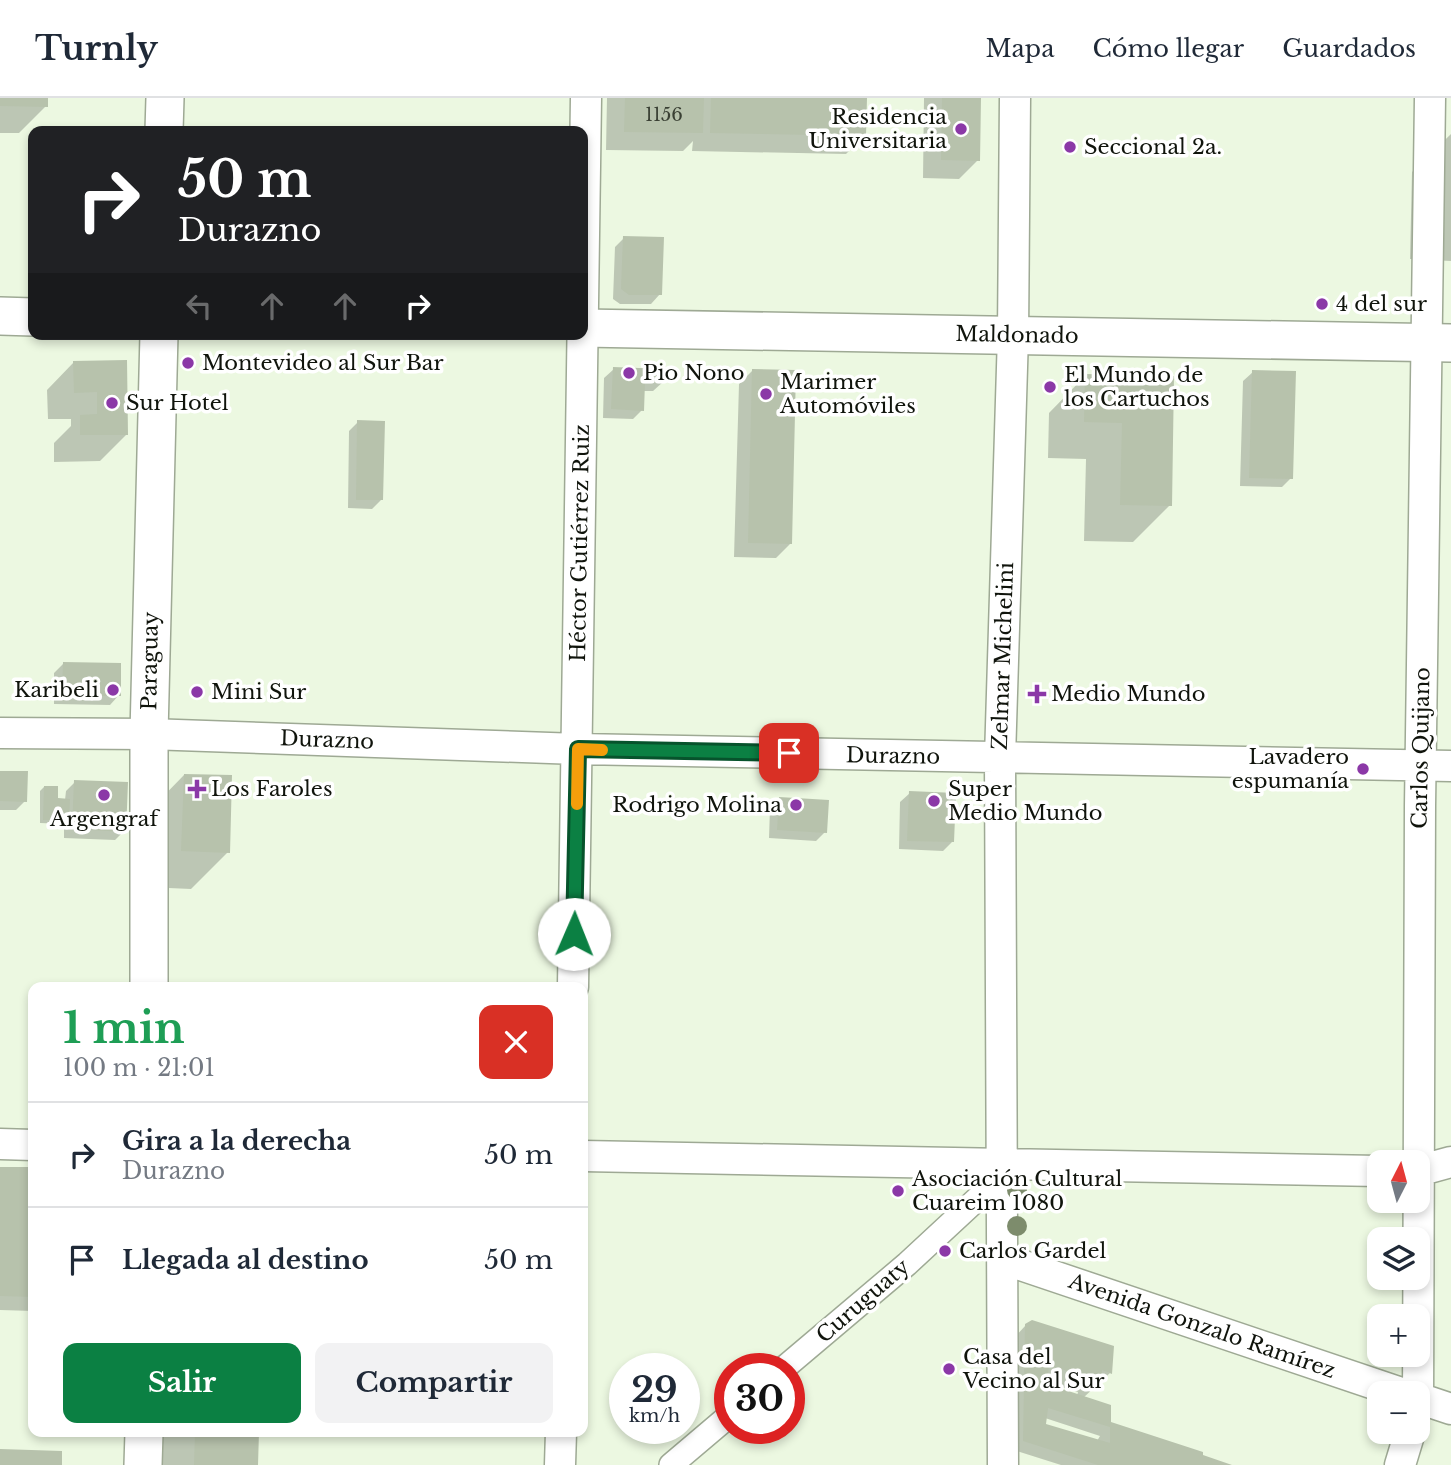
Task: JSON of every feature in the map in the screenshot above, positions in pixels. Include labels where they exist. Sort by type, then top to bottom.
[{"type":"street","points":[[164,126],[165,98]]},
{"type":"street","name":"Héctor Gutiérrez Ruiz","points":[[586,98],[586,126]]},
{"type":"street","name":"Zelmar Michelini","points":[[1005,1464],[1000,758],[1013,335],[1015,98]]},
{"type":"street","name":"Carlos Quijano","points":[[1418,1150],[1421,765],[1438,343],[1430,98]]},
{"type":"street","points":[[0,316],[28,317]]},
{"type":"street","name":"Maldonado","points":[[588,328],[1438,343]]},
{"type":"street","name":"Paraguay","points":[[149,982],[149,734],[159,340]]},
{"type":"street","name":"Héctor Gutiérrez Ruiz","points":[[573,982],[583,340]]},
{"type":"street","name":"Durazno","points":[[0,733],[149,734],[578,749],[1451,766]]},
{"type":"street","points":[[0,1144],[28,1145]]},
{"type":"street","points":[[588,1156],[1003,1170],[1367,1171]]},
{"type":"street","points":[[1430,1168],[1451,1162]]},
{"type":"street","name":"Curuguaty","points":[[802,1353],[907,1264],[1003,1170]]},
{"type":"street","name":"Carlos Quijano","points":[[1414,1381],[1417,1213]]},
{"type":"street","name":"Avenida Gonzalo Ramírez","points":[[1003,1259],[1367,1383]]},
{"type":"street","name":"Avenida Gonzalo Ramírez","points":[[1430,1403],[1451,1409]]},
{"type":"street","points":[[671,1465],[714,1429]]},
{"type":"street","points":[[143,1465],[144,1437]]},
{"type":"street","points":[[560,1465],[561,1437]]},
{"type":"street","points":[[1400,1465],[1406,1444]]},
{"type":"building","points":[[0,98],[48,98],[48,107],[0,106]]},
{"type":"building","points":[[625,98],[704,98],[703,133],[624,132]]},
{"type":"building","points":[[711,98],[867,98],[866,136],[710,133]]},
{"type":"building","name":"Residencia Universitaria","points":[[942,98],[981,98],[980,161],[941,160]]},
{"type":"building","points":[[623,236],[664,237],[662,295],[629,295],[621,289]]},
{"type":"building","name":"Sur Hotel","points":[[127,360],[128,435],[80,435],[80,415],[97,414],[97,392],[74,393],[73,361]]},
{"type":"building","points":[[613,367],[665,369],[664,383],[645,382],[644,411],[611,409]]},
{"type":"building","points":[[752,369],[796,370],[792,544],[748,543]]},
{"type":"building","points":[[1252,370],[1296,371],[1293,479],[1249,478]]},
{"type":"building","points":[[1085,374],[1174,376],[1172,506],[1120,505],[1122,423],[1084,422]]},
{"type":"building","points":[[357,420],[385,421],[383,500],[356,500]]},
{"type":"building","points":[[63,662],[121,663],[121,696],[62,696]]},
{"type":"building","points":[[0,771],[28,771],[27,802],[0,801]]},
{"type":"building","points":[[184,774],[232,775],[230,853],[181,851]]},
{"type":"building","points":[[74,780],[128,782],[126,832],[72,829]]},
{"type":"building","points":[[44,786],[58,786],[58,798],[70,799],[69,821],[43,820]]},
{"type":"building","points":[[909,791],[956,793],[954,842],[907,841]]},
{"type":"building","points":[[779,797],[829,800],[827,833],[777,830]]},
{"type":"building","points":[[0,1167],[28,1167],[28,1297],[0,1296]]},
{"type":"building","points":[[1032,1320],[1114,1346],[1112,1374],[1102,1370],[1101,1382],[1049,1365],[1047,1384],[1111,1405],[1111,1422],[1203,1452],[1203,1455],[1232,1465],[1098,1465],[1023,1441],[1025,1324]],"holes":[[[1048,1408],[1110,1427],[1110,1443],[1046,1424]]]},
{"type":"building","points":[[195,1437],[259,1437],[258,1465],[194,1465]]},
{"type":"building","points":[[0,1449],[62,1451],[62,1465],[0,1465]]},
{"type":"slow traffic","points":[[577,804],[578,749],[602,750]]},
{"type":"place","name":"Residencia Universitaria","points":[[961,129]]},
{"type":"place","name":"Seccional 2a.","points":[[1070,147]]},
{"type":"place","name":"4 del sur","points":[[1322,304]]},
{"type":"place","name":"Montevideo al Sur Bar","points":[[188,363]]},
{"type":"place","name":"Pio Nono","points":[[629,373]]},
{"type":"place","name":"El Mundo de los Cartuchos","points":[[1050,387]]},
{"type":"place","name":"Marimer Automóviles","points":[[766,394]]},
{"type":"place","name":"Sur Hotel","points":[[112,403]]},
{"type":"place","name":"Karibeli","points":[[113,690]]},
{"type":"place","name":"Mini Sur","points":[[197,692]]},
{"type":"place","name":"Medio Mundo","points":[[1037,694]]},
{"type":"place","name":"Lavadero espumanía","points":[[1363,769]]},
{"type":"place","name":"Los Faroles","points":[[197,789]]},
{"type":"place","name":"Argengraf","points":[[104,795]]},
{"type":"place","name":"Super Medio Mundo","points":[[934,801]]},
{"type":"place","name":"Rodrigo Molina","points":[[796,805]]},
{"type":"place","name":"Asociación Cultural Cuareim 1080","points":[[898,1191]]},
{"type":"place","name":"Carlos Gardel","points":[[945,1251]]},
{"type":"place","name":"Casa del Vecino al Sur","points":[[949,1369]]},
{"type":"route","points":[[574,934],[578,749],[789,753]]}]
